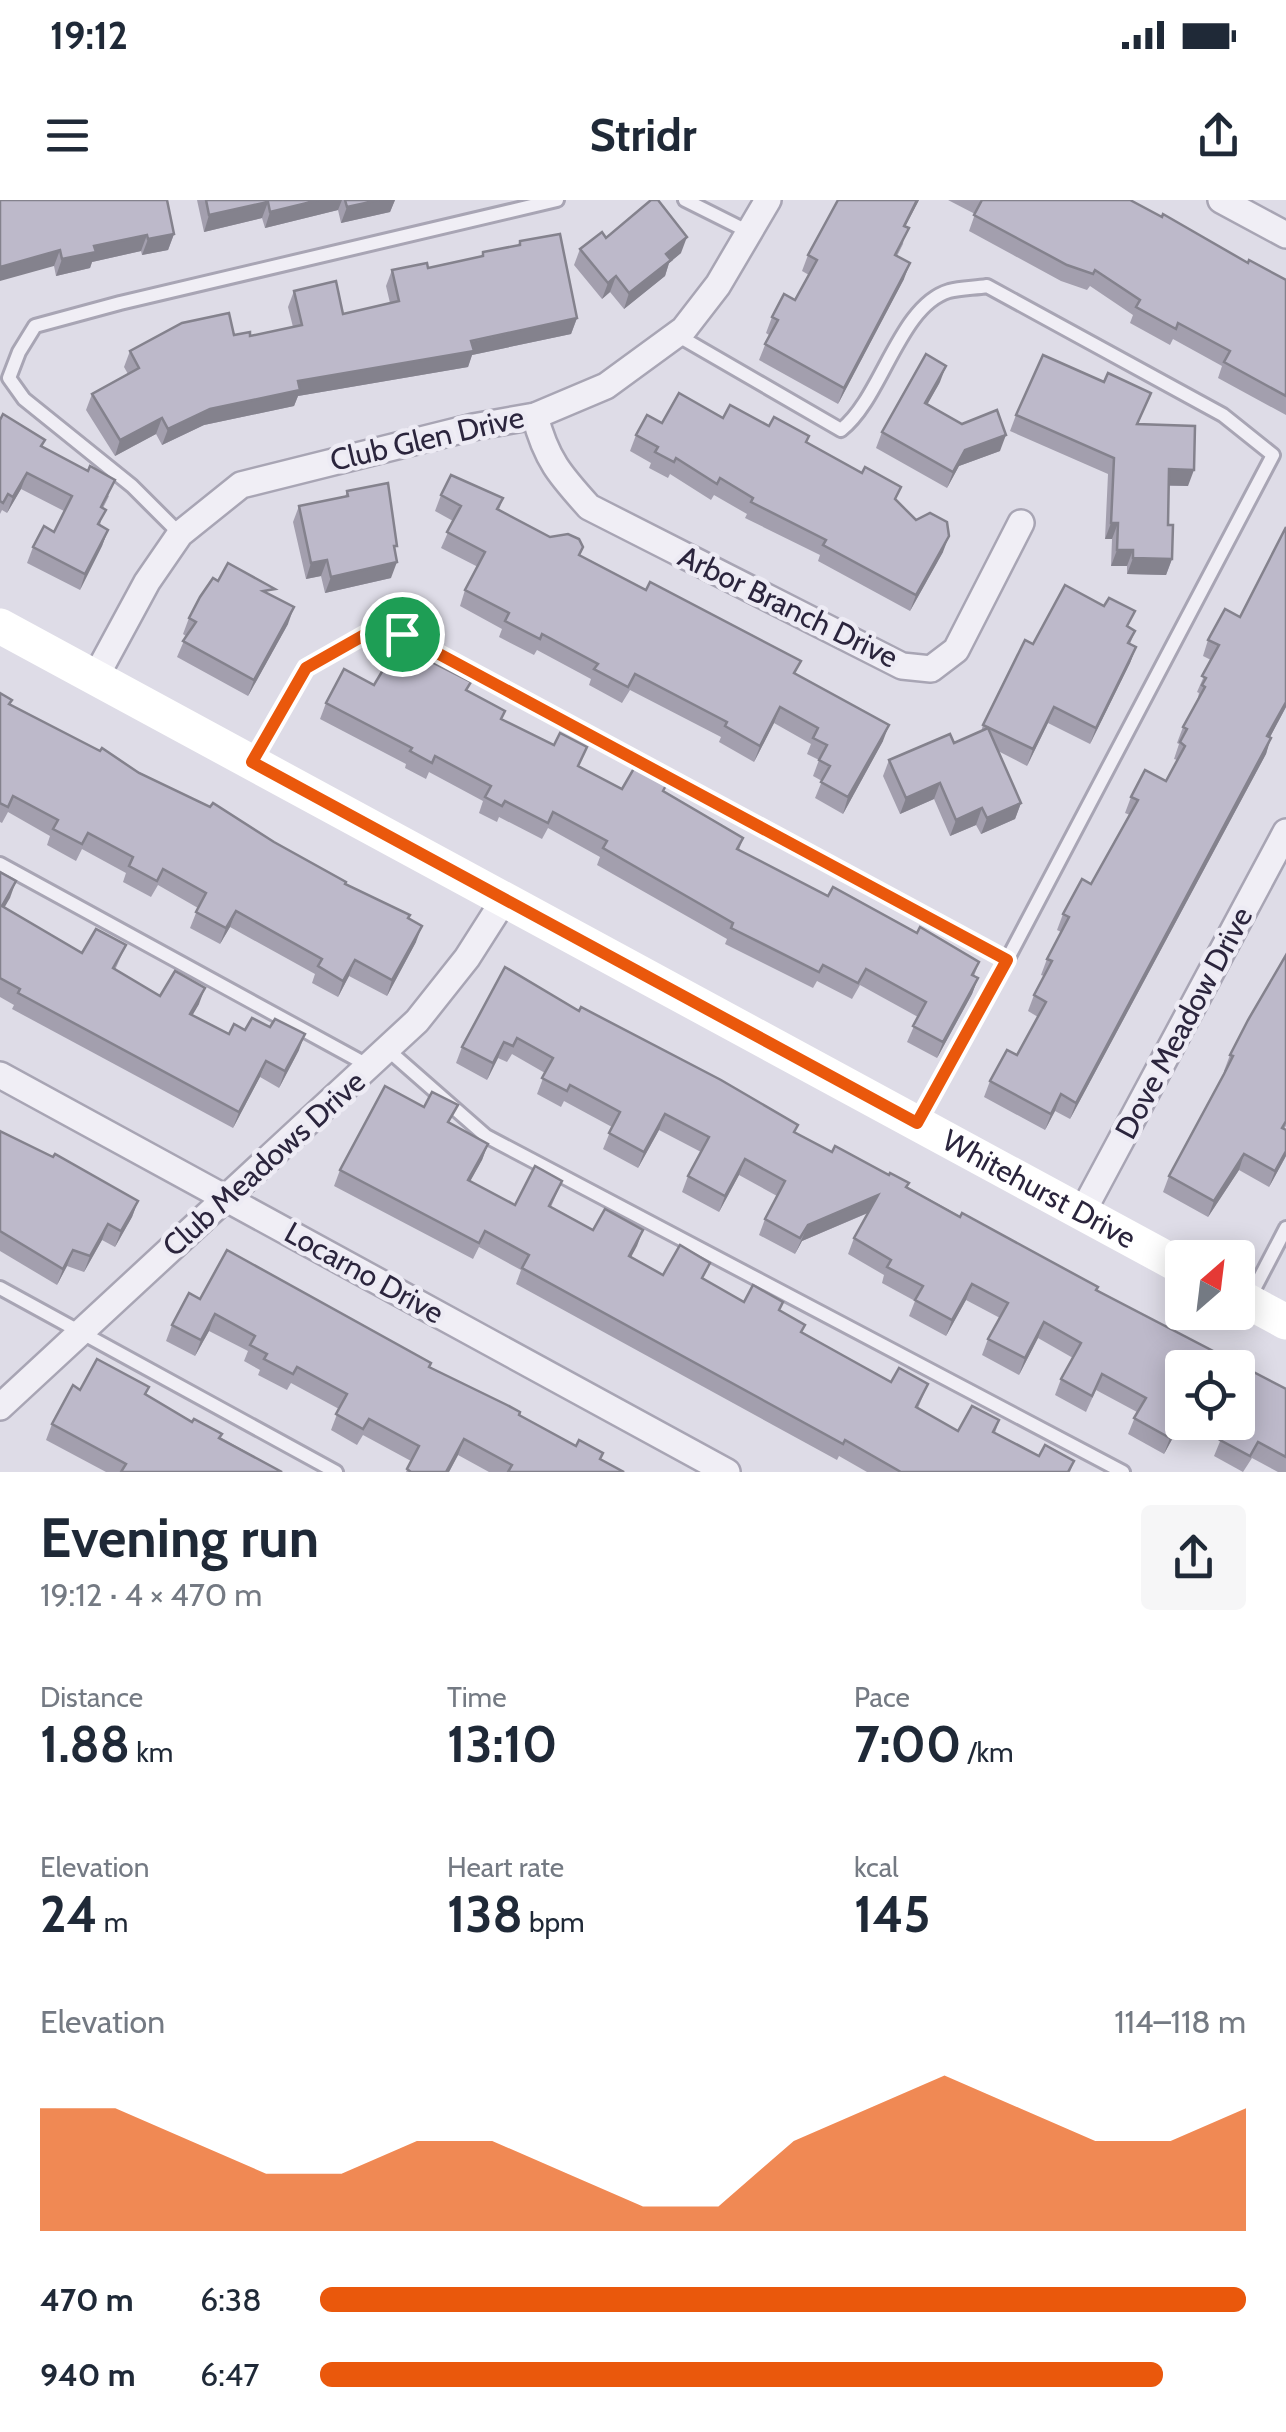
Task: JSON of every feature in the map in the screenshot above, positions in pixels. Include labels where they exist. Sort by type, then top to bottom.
[{"type":"street","name":"Club Glen Drive","points":[[95,678],[147,582],[180,534],[240,485],[474,427],[536,416],[606,386],[676,335],[718,284],[768,200]]},
{"type":"street","points":[[1220,200],[1286,234]]},
{"type":"street","name":"Arbor Branch Drive","points":[[536,416],[553,468],[589,507],[902,666],[931,668],[956,650],[1021,523]]},
{"type":"street","name":"Whitehurst Drive","points":[[0,626],[1165,1258]]},
{"type":"street","name":"Dove Meadow Drive","points":[[1082,1213],[1286,832]]},
{"type":"street","name":"Club Meadows Drive","points":[[0,1407],[417,1021],[467,958],[504,900]]},
{"type":"street","name":"Locarno Drive","points":[[0,1074],[727,1472]]},
{"type":"street","points":[[1255,1306],[1286,1321]]},
{"type":"lane","points":[[180,534],[132,486],[24,398],[9,378],[35,326],[557,200]]},
{"type":"lane","points":[[685,200],[748,232]]},
{"type":"lane","points":[[676,335],[841,430],[857,418],[910,321],[945,292],[987,286],[1223,415],[1272,455],[917,1123]]},
{"type":"lane","points":[[252,762],[306,668],[366,634],[402,634],[1007,960]]},
{"type":"lane","points":[[0,864],[379,1058],[486,1136],[1124,1472]]},
{"type":"lane","points":[[1255,1278],[1286,1228]]},
{"type":"lane","points":[[0,1288],[336,1472]]},
{"type":"building","points":[[0,200],[167,200],[174,234],[148,239],[147,235],[94,246],[96,252],[62,259],[60,250],[0,267]]},
{"type":"building","points":[[206,200],[319,200],[270,212],[268,202],[209,215]]},
{"type":"building","points":[[345,200],[379,200],[347,207]]},
{"type":"building","points":[[651,200],[658,200],[687,237],[666,254],[671,260],[629,293],[616,276],[608,283],[580,249],[602,232],[606,238]]},
{"type":"building","points":[[838,200],[917,200],[895,255],[910,263],[844,388],[765,344],[778,320],[772,317],[784,294],[795,300],[817,260],[808,255]]},
{"type":"building","points":[[982,200],[1130,200],[1286,280],[1286,396],[1224,362],[1230,351],[1178,323],[1176,329],[1136,307],[1140,300],[1095,270],[1093,274],[1067,265],[974,215]]},
{"type":"building","points":[[560,234],[577,318],[471,341],[474,351],[298,381],[300,390],[210,409],[168,429],[162,418],[120,440],[92,394],[139,368],[130,351],[182,323],[229,313],[234,335],[250,332],[250,336],[302,325],[294,291],[336,281],[343,314],[399,301],[392,270],[427,263],[428,268],[483,256],[483,252],[520,245],[520,241]]},
{"type":"building","points":[[926,354],[946,366],[925,403],[962,424],[997,410],[1006,435],[965,450],[953,472],[882,432]]},
{"type":"building","points":[[1043,355],[1104,382],[1108,373],[1151,393],[1137,424],[1195,426],[1194,470],[1169,469],[1172,559],[1133,558],[1133,550],[1117,550],[1118,523],[1111,523],[1114,458],[1016,415]]},
{"type":"building","points":[[679,393],[723,418],[730,405],[769,426],[774,417],[809,436],[806,442],[862,473],[865,467],[901,487],[895,499],[916,520],[930,513],[947,522],[949,536],[916,595],[823,545],[826,540],[751,502],[753,498],[720,478],[717,484],[676,458],[674,462],[655,452],[658,447],[636,435],[647,415],[662,423]]},
{"type":"building","points":[[3,414],[45,440],[41,446],[88,471],[90,466],[115,480],[101,507],[106,510],[98,524],[108,530],[85,574],[33,547],[44,526],[54,532],[72,496],[27,473],[13,497],[8,494],[3,503],[0,501]]},
{"type":"building","points":[[451,475],[503,498],[497,509],[550,537],[568,534],[579,539],[583,547],[579,555],[646,590],[650,582],[801,661],[794,673],[889,725],[848,797],[821,782],[830,766],[819,760],[827,745],[813,738],[818,728],[780,707],[760,746],[725,726],[727,722],[635,674],[628,687],[594,669],[598,664],[542,634],[540,639],[505,621],[509,613],[465,590],[485,552],[447,532],[461,506],[441,495]]},
{"type":"building","points":[[388,483],[397,562],[331,577],[327,560],[311,563],[299,506]]},
{"type":"building","points":[[1286,527],[1286,702],[1267,736],[1271,738],[1076,1103],[1061,1094],[1051,1114],[990,1081],[1007,1050],[1017,1055],[1046,1002],[1034,995],[1069,917],[1063,914],[1082,879],[1091,884],[1138,800],[1131,797],[1145,770],[1166,781],[1185,746],[1180,742],[1187,729],[1183,727],[1205,687],[1202,685],[1206,678],[1202,676],[1219,645],[1208,640],[1225,609],[1240,617]]},
{"type":"building","points":[[228,563],[275,589],[263,591],[294,607],[254,680],[183,641],[196,622],[189,618],[200,597],[213,578],[218,581]]},
{"type":"building","points":[[1065,585],[1104,606],[1109,598],[1135,611],[1127,626],[1135,631],[1128,643],[1136,647],[1096,728],[1054,707],[1033,749],[983,725],[1025,640],[1033,644]]},
{"type":"building","points":[[398,645],[471,682],[466,690],[505,711],[501,719],[554,745],[560,733],[587,747],[578,766],[622,789],[640,758],[671,776],[663,791],[743,838],[737,849],[828,896],[833,887],[917,933],[920,927],[979,962],[972,975],[978,978],[943,1042],[913,1026],[926,1002],[866,969],[858,983],[823,965],[819,972],[731,928],[733,923],[603,848],[607,841],[553,812],[548,823],[505,801],[502,806],[485,797],[491,786],[435,756],[432,763],[410,751],[412,748],[326,703],[344,669],[374,685]]},
{"type":"building","points":[[0,693],[12,700],[9,704],[100,751],[102,748],[139,773],[210,807],[213,803],[345,884],[410,915],[408,918],[422,926],[392,980],[355,960],[343,981],[318,966],[322,959],[236,911],[226,928],[196,912],[206,893],[163,869],[157,881],[129,866],[133,857],[88,833],[82,844],[53,829],[58,820],[13,796],[8,807],[0,803]]},
{"type":"building","points":[[988,728],[1021,803],[987,818],[982,808],[956,820],[940,783],[906,798],[889,760],[950,734],[954,743]]},
{"type":"building","points":[[0,872],[16,881],[2,906],[82,953],[96,929],[126,945],[113,968],[160,996],[175,971],[205,988],[190,1014],[229,1034],[234,1024],[245,1030],[252,1018],[270,1027],[275,1019],[305,1034],[285,1071],[266,1061],[239,1112],[18,993],[20,989],[0,978]]},
{"type":"building","points":[[1286,955],[1286,1121],[1282,1128],[1286,1130],[1286,1151],[1275,1171],[1244,1154],[1214,1201],[1169,1176],[1248,1020]]},
{"type":"building","points":[[505,967],[579,1011],[581,1007],[721,1080],[798,1125],[794,1132],[832,1152],[835,1146],[890,1173],[909,1183],[906,1187],[1098,1287],[1096,1290],[1165,1326],[1165,1330],[1173,1330],[1211,1350],[1165,1350],[1165,1435],[1134,1418],[1146,1398],[1102,1374],[1092,1396],[1061,1379],[1081,1343],[1044,1322],[1025,1358],[988,1339],[1008,1303],[972,1284],[952,1320],[915,1300],[923,1286],[887,1267],[891,1260],[854,1238],[878,1195],[808,1225],[800,1238],[765,1219],[785,1181],[745,1159],[725,1196],[688,1176],[709,1137],[665,1114],[644,1152],[609,1133],[620,1112],[570,1085],[567,1091],[542,1078],[553,1058],[517,1038],[513,1046],[504,1042],[493,1063],[462,1047]]},
{"type":"building","points":[[385,1086],[424,1107],[432,1092],[458,1105],[448,1122],[488,1144],[468,1180],[515,1205],[535,1166],[562,1181],[549,1206],[593,1230],[605,1209],[643,1230],[629,1256],[663,1275],[680,1245],[710,1263],[702,1278],[744,1302],[753,1285],[783,1302],[779,1310],[805,1325],[801,1332],[891,1382],[899,1368],[928,1384],[916,1407],[958,1431],[972,1406],[999,1420],[993,1432],[1039,1456],[1045,1445],[1074,1461],[1068,1472],[901,1472],[522,1268],[529,1255],[485,1231],[479,1243],[340,1170]]},
{"type":"building","points":[[0,1131],[53,1157],[55,1154],[138,1201],[121,1231],[108,1224],[90,1256],[73,1250],[63,1269],[0,1231]]},
{"type":"building","points":[[227,1250],[431,1363],[429,1367],[507,1405],[576,1446],[579,1440],[603,1453],[600,1459],[624,1472],[508,1472],[512,1465],[464,1439],[446,1472],[411,1472],[407,1469],[419,1446],[369,1419],[363,1429],[336,1414],[347,1394],[297,1367],[293,1374],[264,1359],[267,1354],[250,1345],[255,1336],[215,1314],[201,1340],[172,1325],[189,1293],[200,1299]]},
{"type":"building","points":[[97,1359],[149,1387],[145,1394],[192,1422],[194,1419],[222,1434],[219,1438],[282,1472],[121,1472],[126,1464],[52,1424],[73,1385],[80,1390]]},
{"type":"building","points":[[1255,1373],[1286,1389],[1286,1457],[1258,1442],[1250,1456],[1220,1440],[1255,1440]]},
{"type":"route","points":[[366,634],[402,634],[1007,960],[917,1123],[252,762],[306,668],[366,634]]}]
